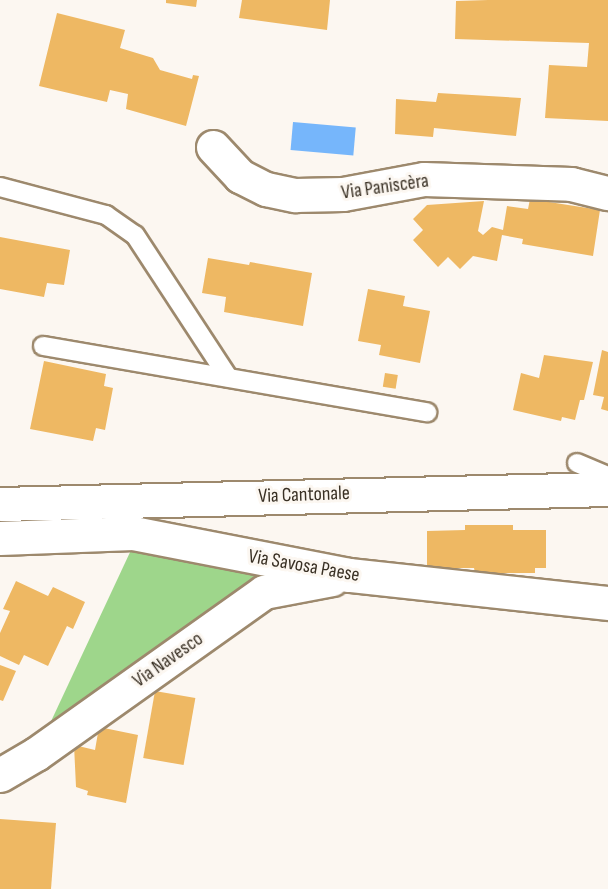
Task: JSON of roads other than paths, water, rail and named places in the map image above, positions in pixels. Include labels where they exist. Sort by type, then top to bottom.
[{"type":"street","name":"Via Paniscèra","points":[[213,147],[240,176],[266,189],[295,195],[343,194],[424,179],[571,184],[608,193]]},
{"type":"street","name":"Via Cantonale","points":[[0,504],[608,489]]},
{"type":"street","name":"Via Savosa Paese","points":[[0,538],[133,533],[349,575],[608,603]]},
{"type":"street","name":"Via Navesco","points":[[0,775],[36,754],[264,592],[349,575]]},
{"type":"lane","points":[[0,187],[106,215],[135,235],[228,376]]},
{"type":"lane","points":[[43,346],[427,412]]},
{"type":"lane","points":[[577,463],[608,476]]},
{"type":"water","points":[[293,122],[356,127],[353,155],[291,150]]}]
